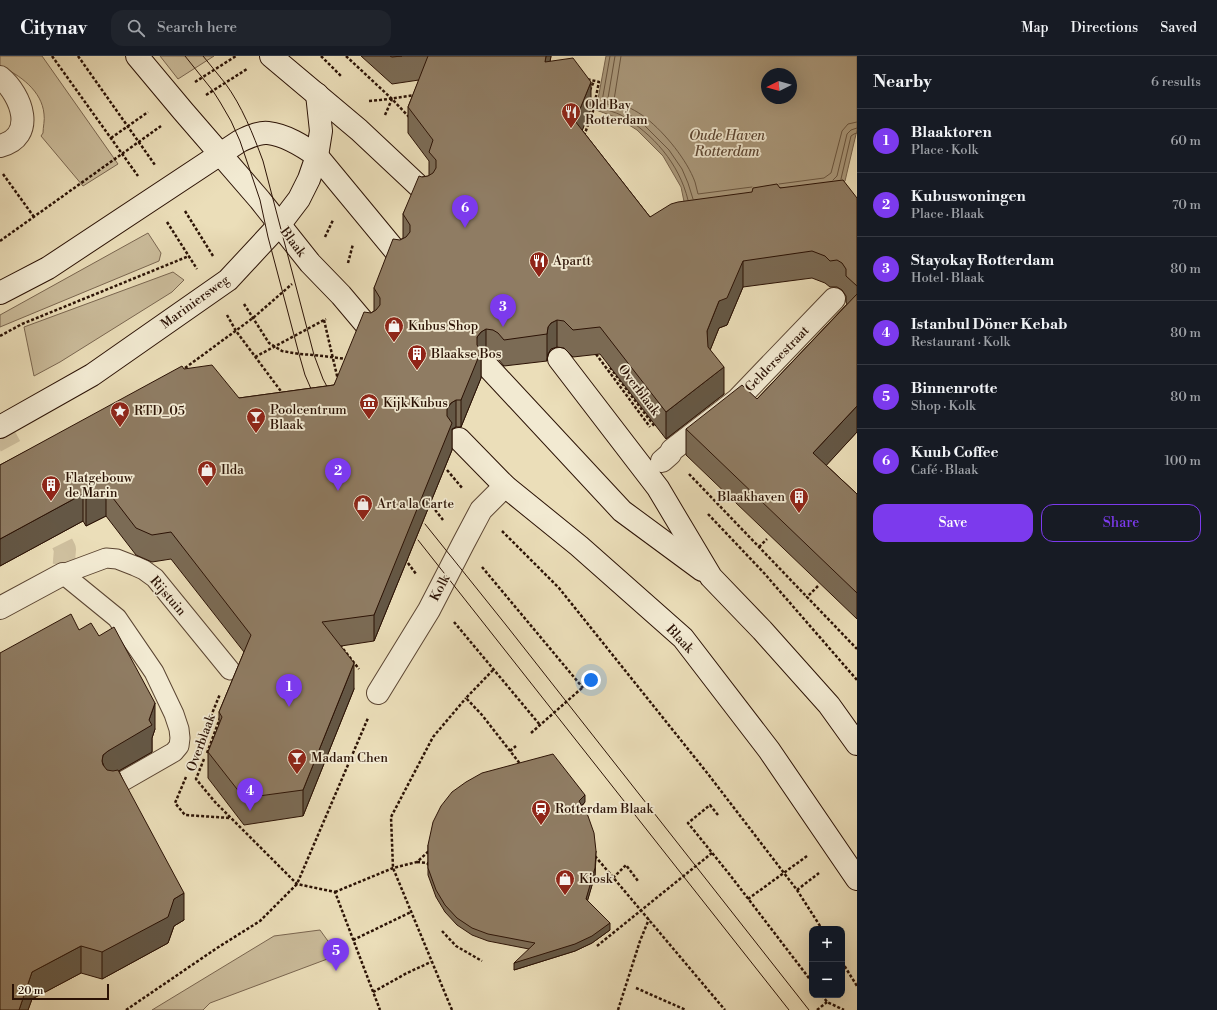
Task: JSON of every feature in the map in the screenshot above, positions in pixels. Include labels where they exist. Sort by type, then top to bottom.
[{"type":"main road","name":"Blaak","points":[[137,56],[182,111],[280,224],[310,263],[341,295],[368,327]]},
{"type":"main road","points":[[271,56],[359,130],[424,191]]},
{"type":"main road","points":[[0,78],[10,87],[18,98],[23,115],[17,136],[11,142],[0,146]]},
{"type":"main road","name":"Mariniersweg","points":[[0,427],[92,375],[220,285],[280,224],[299,199],[309,180],[317,156],[321,130],[317,94]]},
{"type":"main road","points":[[0,293],[48,268],[240,141],[253,135],[267,133],[286,138],[304,146],[317,156],[398,254]]},
{"type":"main road","name":"Geldersestraat","points":[[666,458],[672,450],[737,400],[834,299]]},
{"type":"main road","points":[[558,359],[658,488],[711,577]]},
{"type":"main road","points":[[489,368],[622,511],[711,577],[762,630],[829,705],[857,744]]},
{"type":"main road","name":"Blaak","points":[[459,439],[505,486],[579,546],[683,638],[769,750],[857,879]]},
{"type":"main road","name":"Kolk","points":[[378,693],[429,610],[481,510],[505,486]]},
{"type":"main road","name":"Rijstuin","points":[[0,608],[63,574]]},
{"type":"lane","name":"Rijstuin","points":[[63,574],[106,558],[117,559],[144,570],[155,578],[230,670]]},
{"type":"lane","points":[[63,574],[117,618],[154,672],[174,714],[179,729],[179,746],[174,752],[113,787]]},
{"type":"path","points":[[52,56],[143,183],[161,193],[220,285],[236,331],[284,395]]},
{"type":"path","points":[[78,56],[155,165],[161,193],[189,256],[253,318],[269,343],[282,351],[353,360]]},
{"type":"path","points":[[346,56],[392,99],[413,122]]},
{"type":"path","points":[[580,78],[599,82],[593,111],[583,140]]},
{"type":"path","points":[[588,95],[594,81]]},
{"type":"path","points":[[359,130],[363,107],[367,101],[392,99],[418,94]]},
{"type":"path","points":[[376,147],[385,115],[392,99]]},
{"type":"path","points":[[0,241],[139,142]]},
{"type":"path","points":[[0,170],[34,217]]},
{"type":"path","points":[[179,372],[253,318],[290,285],[310,263],[320,247],[336,213],[345,189]]},
{"type":"path","points":[[256,357],[332,316],[341,295],[361,209]]},
{"type":"path","points":[[0,336],[22,324],[189,256]]},
{"type":"path","points":[[324,320],[339,387]]},
{"type":"path","points":[[596,354],[666,458],[759,547],[857,649]]},
{"type":"path","name":"Overblaak","points":[[612,359],[609,366],[656,428]]},
{"type":"path","points":[[446,469],[481,510],[559,588],[708,774],[797,890],[820,926]]},
{"type":"path","points":[[428,500],[462,544],[583,688]]},
{"type":"path","points":[[705,510],[764,573],[857,680]]},
{"type":"path","points":[[759,547],[767,539]]},
{"type":"path","points":[[402,554],[435,599],[540,725]]},
{"type":"path","points":[[808,598],[818,586]]},
{"type":"path","points":[[338,642],[342,647]]},
{"type":"path","points":[[452,1010],[393,868],[391,817],[433,737],[466,698],[493,670]]},
{"type":"path","points":[[531,733],[591,680]]},
{"type":"path","points":[[126,1010],[217,948],[260,921],[297,884],[378,693]]},
{"type":"path","points":[[466,698],[482,715],[522,766],[517,771]]},
{"type":"path","name":"Overblaak","points":[[223,712],[196,779],[215,802],[297,884]]},
{"type":"path","points":[[510,751],[516,746]]},
{"type":"path","points":[[718,815],[710,805],[688,823],[809,978]]},
{"type":"path","points":[[748,900],[830,839]]},
{"type":"path","points":[[417,862],[434,847]]},
{"type":"path","points":[[597,946],[712,853]]},
{"type":"path","points":[[594,855],[725,1010]]},
{"type":"path","points":[[297,884],[335,892],[393,868],[417,862],[427,863],[432,868]]},
{"type":"path","points":[[613,878],[626,865],[638,881]]},
{"type":"path","points":[[335,892],[380,1010]]},
{"type":"path","points":[[353,940],[411,912]]},
{"type":"path","points":[[618,1010],[640,941],[649,919]]},
{"type":"path","points":[[442,931],[456,946],[482,961]]},
{"type":"path","points":[[373,992],[407,973],[431,962]]},
{"type":"path","points":[[845,967],[857,986]]},
{"type":"path","points":[[636,988],[686,1010]]},
{"type":"path","points":[[824,998],[827,1002],[844,1010]]},
{"type":"path","points":[[817,1010],[827,1002]]},
{"type":"shaded area","points":[[0,56],[42,56],[118,164],[83,186],[41,136],[43,133],[44,116],[39,98],[29,85],[22,79],[0,66]]},
{"type":"shaded area","points":[[160,56],[214,56],[178,79]]},
{"type":"shaded area","points":[[148,233],[161,253],[159,261],[0,327],[0,315]]},
{"type":"shaded area","points":[[173,272],[184,280],[172,292],[60,362],[34,376],[24,327]]},
{"type":"shaded area","points":[[320,930],[338,955],[210,1003],[203,1010],[152,1010],[274,936]]},
{"type":"water","name":"Oude Haven Rotterdam","points":[[606,56],[857,56],[857,130],[845,181],[837,189],[686,211],[681,187],[663,156],[637,130],[618,118],[596,110]]},
{"type":"building","name":"Blaakse Bos","points":[[428,56],[546,56],[545,62],[573,58],[591,82],[575,121],[650,217],[671,204],[678,202],[752,192],[753,188],[777,184],[780,188],[843,180],[857,198],[857,286],[846,276],[846,269],[842,263],[837,260],[830,261],[825,256],[812,251],[743,261],[727,298],[719,301],[707,331],[708,347],[724,367],[666,412],[600,327],[573,330],[564,321],[557,320],[551,323],[548,327],[547,334],[504,340],[493,330],[486,329],[481,332],[477,337],[477,345],[481,351],[461,400],[456,400],[451,403],[447,409],[447,416],[452,423],[374,615],[322,622],[354,663],[303,790],[244,798],[208,752],[222,717],[219,712],[251,635],[171,532],[152,535],[136,528],[106,489],[86,499],[83,494],[0,539],[0,465],[182,366],[184,369],[212,365],[239,398],[334,385],[364,312],[371,313],[380,305],[380,298],[374,288],[393,239],[400,240],[406,237],[410,232],[410,225],[403,214],[419,176],[428,176],[433,173],[436,168],[436,160],[429,152],[433,140],[408,107]]},
{"type":"building","points":[[857,294],[857,406],[813,453],[857,494],[857,593],[686,429],[742,385],[757,399]]},
{"type":"building","points":[[71,614],[79,630],[91,623],[99,636],[114,627],[155,703],[149,720],[152,725],[108,751],[103,755],[102,761],[107,770],[118,770],[184,893],[174,899],[168,917],[102,952],[81,946],[32,972],[19,1010],[0,1010],[0,653]]},
{"type":"building","name":"Rotterdam Blaak","points":[[553,754],[585,795],[579,801],[588,816],[594,833],[596,851],[595,868],[586,899],[610,923],[592,936],[575,944],[514,963],[535,943],[488,934],[472,928],[457,918],[445,905],[436,890],[428,868],[428,845],[433,822],[441,806],[452,792],[482,773]]},
{"type":"tunnel","points":[[0,427],[65,549],[63,574]]},
{"type":"tram line","points":[[185,56],[213,91],[231,121],[240,141],[260,200],[268,237],[305,375],[315,398]]},
{"type":"tram line","points":[[203,56],[225,83],[237,101],[247,120],[263,161],[314,355],[323,379],[332,396]]},
{"type":"tram line","points":[[425,524],[809,1010]]},
{"type":"tram line","points":[[418,540],[789,1010]]},
{"type":"place","name":"Old Bay Rotterdam","points":[[571,129]]},
{"type":"place","name":"Kuub Coffee","points":[[465,228]]},
{"type":"place","name":"Apartt","points":[[539,278]]},
{"type":"place","name":"Stayokay Rotterdam","points":[[503,327]]},
{"type":"place","name":"Kubus Shop","points":[[394,343]]},
{"type":"place","name":"Blaakse Bos","points":[[417,371]]},
{"type":"place","name":"Kijk Kubus","points":[[369,420]]},
{"type":"place","name":"RTD_05","points":[[120,428]]},
{"type":"place","name":"Poolcentrum Blaak","points":[[256,434]]},
{"type":"place","name":"Ilda","points":[[207,487]]},
{"type":"place","name":"Kubuswoningen","points":[[338,491]]},
{"type":"place","name":"Flatgebouw de Marin","points":[[51,502]]},
{"type":"place","name":"Blaakhaven","points":[[799,514]]},
{"type":"place","name":"Art a la Carte","points":[[363,521]]},
{"type":"place","name":"Blaaktoren","points":[[289,707]]},
{"type":"place","name":"Madam Chen","points":[[297,775]]},
{"type":"place","name":"Istanbul Döner Kebab","points":[[250,811]]},
{"type":"place","name":"Rotterdam Blaak","points":[[541,826]]},
{"type":"place","name":"Kiosk","points":[[565,896]]},
{"type":"place","name":"Binnenrotte","points":[[336,971]]}]
